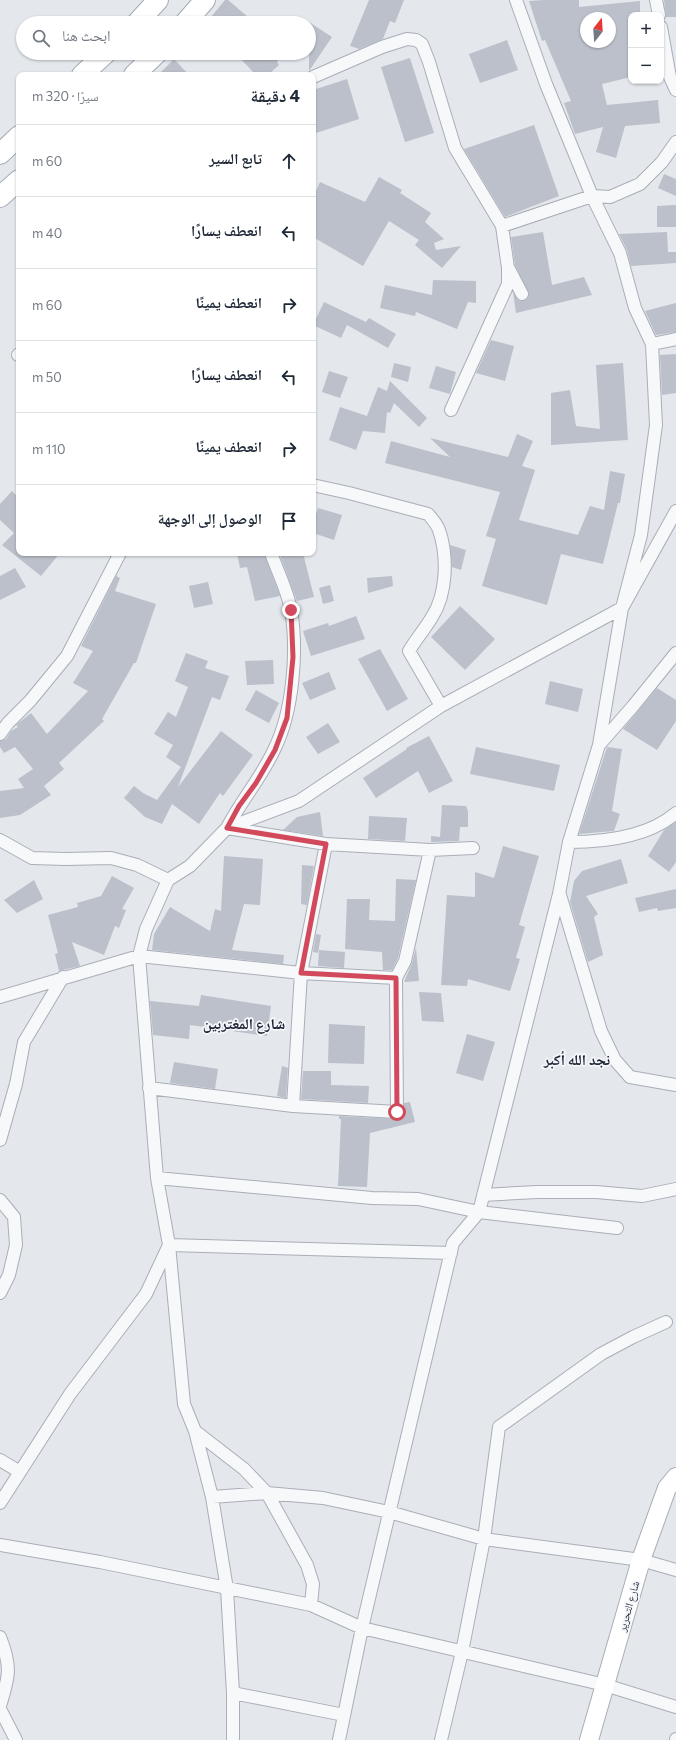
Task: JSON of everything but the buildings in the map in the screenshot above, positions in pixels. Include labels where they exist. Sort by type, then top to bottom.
[{"type":"main road","points":[[143,16],[158,0]]},
{"type":"main road","points":[[191,16],[205,0]]},
{"type":"main road","points":[[85,72],[98,60]]},
{"type":"main road","points":[[137,72],[150,60]]},
{"type":"main road","points":[[0,154],[16,139]]},
{"type":"main road","points":[[0,197],[16,183]]},
{"type":"main road","name":"شارع التحرير","points":[[589,1740],[641,1560],[667,1488],[676,1477]]},
{"type":"street","points":[[339,1740],[362,1628],[453,1244],[479,1212],[559,894],[569,842],[599,745],[622,608],[641,536],[656,425],[652,344],[635,308],[620,253],[592,196],[546,84],[516,0]]},
{"type":"street","points":[[656,0],[658,12]]},
{"type":"street","points":[[316,76],[382,47],[407,39],[416,40],[422,44],[429,62],[455,148],[502,226],[508,268],[508,284],[451,410]]},
{"type":"street","points":[[664,44],[670,77],[676,90]]},
{"type":"street","points":[[502,226],[592,196],[610,197],[640,184],[662,162],[676,142]]},
{"type":"street","points":[[508,268],[522,294]]},
{"type":"street","points":[[652,344],[676,339]]},
{"type":"street","points":[[317,486],[428,514],[438,529],[443,550],[444,580],[440,601],[432,617],[409,651],[441,706]]},
{"type":"street","points":[[227,828],[299,801],[441,706],[622,608],[676,511]]},
{"type":"street","points":[[0,734],[8,723],[30,701],[67,656],[118,556]]},
{"type":"street","points":[[233,1740],[233,1693],[227,1589],[212,1497],[195,1431],[184,1404],[169,1245],[157,1178],[139,956],[146,929],[168,880],[190,866],[227,828],[239,806],[256,783],[275,750],[287,718],[293,657],[291,610],[272,556]]},
{"type":"street","points":[[599,745],[676,653]]},
{"type":"street","points":[[569,842],[596,842],[653,828],[676,812]]},
{"type":"street","points":[[227,828],[326,844],[430,850],[473,848]]},
{"type":"street","points":[[0,840],[32,858],[111,858],[137,866],[168,880]]},
{"type":"street","points":[[293,1106],[301,973],[326,844]]},
{"type":"street","points":[[149,1088],[293,1106],[397,1112],[396,978],[405,961],[430,850]]},
{"type":"street","points":[[559,894],[601,1032],[615,1060],[630,1078],[676,1085]]},
{"type":"street","points":[[0,997],[63,977],[139,956],[301,973],[396,978]]},
{"type":"street","points":[[0,1140],[16,1084],[24,1042],[63,977]]},
{"type":"street","points":[[157,1178],[372,1198],[418,1199],[479,1212],[617,1228]]},
{"type":"street","points":[[483,1195],[537,1192],[596,1192],[642,1196],[676,1189]]},
{"type":"street","points":[[0,1200],[14,1217],[16,1245],[9,1275],[0,1292]]},
{"type":"street","points":[[169,1245],[451,1253]]},
{"type":"street","points":[[0,1503],[70,1394],[146,1294],[169,1245]]},
{"type":"street","points":[[441,1740],[462,1652],[484,1539],[499,1427],[601,1354],[666,1322]]},
{"type":"street","points":[[195,1431],[239,1465],[267,1493],[307,1565],[313,1584],[311,1605]]},
{"type":"street","points":[[0,1460],[20,1472]]},
{"type":"street","points":[[212,1497],[267,1493],[323,1498],[389,1512],[484,1539],[641,1560],[676,1570]]},
{"type":"street","points":[[0,1545],[100,1562],[311,1605],[362,1628],[605,1685],[676,1707]]},
{"type":"street","points":[[0,1638],[8,1657],[8,1678],[0,1708],[16,1740]]},
{"type":"street","points":[[233,1693],[344,1716]]},
{"type":"district","name":"شارع المغتربين","points":[[244,1023]]},
{"type":"district","name":"نجد الله أكبر","points":[[577,1059]]},
{"type":"route","points":[[291,610],[293,657],[291,690],[287,718],[275,750],[256,783],[239,806],[227,828],[326,844],[301,973],[396,978],[397,1112]]}]
